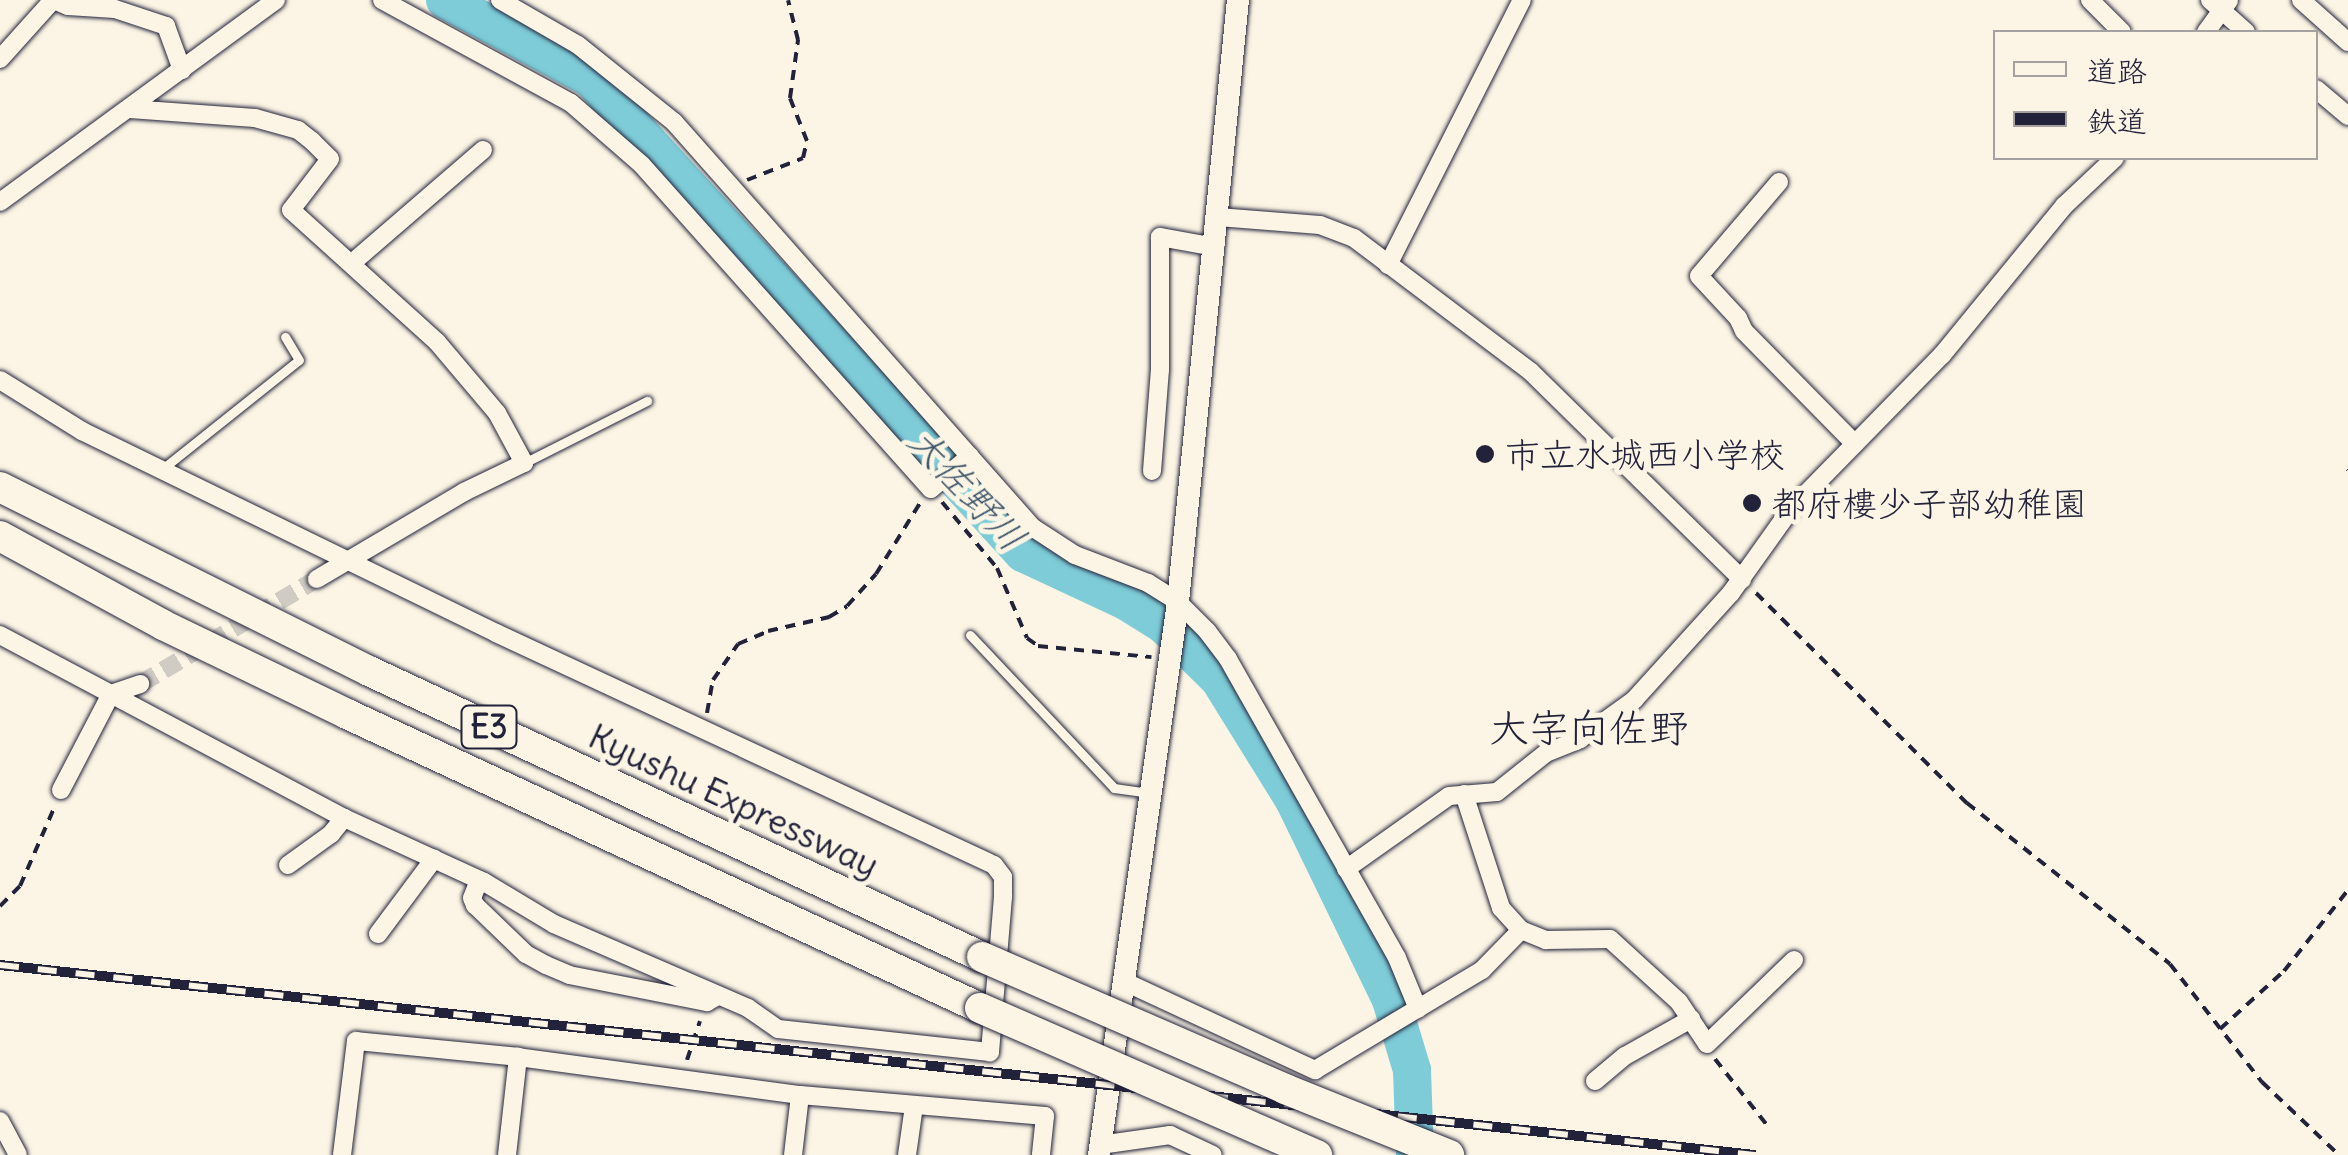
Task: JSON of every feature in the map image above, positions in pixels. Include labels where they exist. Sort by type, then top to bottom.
[{"type":"highway","name":"Kyushu Expressway","points":[[0,487],[370,671],[982,956],[1449,1155]]},
{"type":"highway","name":"E3","points":[[0,536],[163,625],[314,698],[980,1008],[1317,1155]]},
{"type":"street","points":[[0,58],[54,0],[68,6],[115,9],[166,26],[182,70]]},
{"type":"street","points":[[0,202],[276,0]]},
{"type":"street","points":[[382,0],[571,103],[642,165],[931,489],[970,456]]},
{"type":"street","points":[[500,0],[578,45],[674,122],[1048,540],[1148,583],[1178,602],[1228,659],[1397,958],[1418,1010]]},
{"type":"street","points":[[1212,1155],[1170,1135],[1100,1150],[1178,602],[1238,0]]},
{"type":"street","points":[[1388,266],[1522,0]]},
{"type":"street","points":[[2090,0],[2120,30]]},
{"type":"street","points":[[2301,0],[2348,42]]},
{"type":"street","points":[[2207,30],[2220,4],[2244,30]]},
{"type":"street","points":[[2318,91],[2348,116]]},
{"type":"street","points":[[130,108],[226,114],[298,130],[330,159],[291,210],[437,342],[496,413],[524,463],[464,492],[317,578]]},
{"type":"street","points":[[352,262],[483,150]]},
{"type":"street","points":[[1346,869],[1449,796],[1497,792],[1546,753],[1607,723],[1670,664],[1742,579],[1791,509],[1942,355],[2064,206],[2113,160]]},
{"type":"street","points":[[1779,182],[1698,276],[1738,318],[1744,331],[1855,444]]},
{"type":"street","points":[[1218,217],[1338,229],[1531,372],[1742,579]]},
{"type":"street","points":[[1152,471],[1160,370],[1160,238],[1215,247]]},
{"type":"street","points":[[0,380],[82,431],[994,866],[1003,876],[990,1052],[778,1028],[554,924],[479,880],[344,818],[0,635]]},
{"type":"street","points":[[61,790],[112,694],[140,684]]},
{"type":"street","points":[[1464,794],[1495,893],[1521,930],[1546,940],[1610,939],[1649,970],[1691,1019],[1706,1044],[1794,960]]},
{"type":"street","points":[[288,865],[331,834],[344,818]]},
{"type":"street","points":[[378,934],[434,860]]},
{"type":"street","points":[[479,880],[472,898],[475,904],[526,954],[546,965],[569,975],[713,999]]},
{"type":"street","points":[[1123,981],[1315,1070],[1379,1028],[1418,1010],[1482,970],[1521,930]]},
{"type":"street","points":[[1595,1081],[1625,1056],[1691,1019]]},
{"type":"street","points":[[342,1155],[356,1041],[518,1057],[800,1095],[1044,1116],[1042,1155]]},
{"type":"street","points":[[507,1155],[518,1057]]},
{"type":"street","points":[[793,1155],[800,1095]]},
{"type":"street","points":[[907,1155],[914,1106]]},
{"type":"street","points":[[0,1120],[18,1155]]},
{"type":"lane","points":[[162,470],[299,360],[285,337]]},
{"type":"lane","points":[[524,463],[646,401]]},
{"type":"lane","points":[[970,636],[1114,788],[1152,793]]},
{"type":"path","points":[[734,185],[803,158],[808,141],[790,98],[798,40],[788,0]]},
{"type":"path","points":[[709,732],[706,711],[721,663],[738,644],[828,617],[847,606],[876,574],[931,489],[997,568],[1027,638],[1038,646],[1169,659]]},
{"type":"path","points":[[1742,579],[1966,803],[2170,964],[2262,1082],[2339,1155]]},
{"type":"path","points":[[0,906],[20,886],[61,790]]},
{"type":"path","points":[[2220,1029],[2284,971],[2348,890]]},
{"type":"path","points":[[682,1079],[713,999]]},
{"type":"path","points":[[1706,1044],[1728,1080],[1770,1129]]},
{"type":"waterway","name":"大佐野川","points":[[445,0],[590,78],[1023,553],[1126,601],[1163,624],[1219,679],[1294,800],[1391,1000],[1412,1070],[1415,1155]]},
{"type":"tunnel","points":[[140,684],[317,579]]},
{"type":"railway","points":[[0,965],[1756,1155]]},
{"type":"place","name":"市立水城西小学校","points":[[1485,454]]},
{"type":"place","name":"都府樓少子部幼稚園","points":[[1752,503]]},
{"type":"district","name":"大字向佐野","points":[[1589,728]]}]
